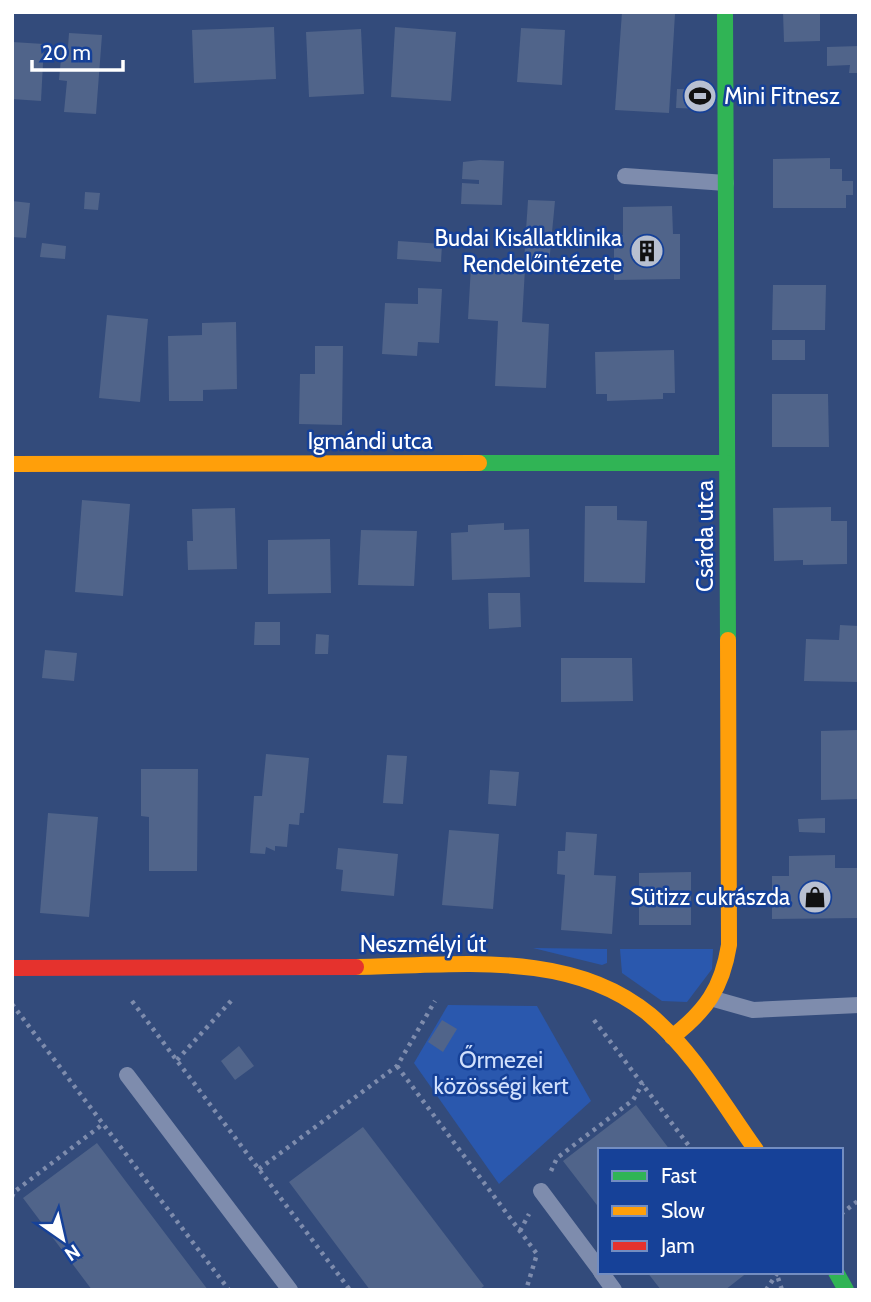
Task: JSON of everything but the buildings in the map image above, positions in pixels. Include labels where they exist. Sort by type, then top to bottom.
[{"type":"street","name":"Csárda utca","points":[[672,1037],[707,1009],[725,977],[730,913],[725,12]]},
{"type":"street","name":"Igmándi utca","points":[[12,464],[727,463]]},
{"type":"street","name":"Neszmélyi út","points":[[12,968],[523,966],[571,974],[607,986],[642,1007],[672,1037],[755,1148]]},
{"type":"street","points":[[837,1274],[846,1290]]},
{"type":"lane","points":[[625,176],[726,183]]},
{"type":"lane","points":[[714,999],[753,1010],[859,1005]]},
{"type":"lane","points":[[127,1075],[290,1290]]},
{"type":"lane","points":[[541,1191],[598,1267]]},
{"type":"lane","points":[[603,1274],[614,1290]]},
{"type":"path","points":[[141,995],[128,995],[350,1290]]},
{"type":"path","points":[[177,1060],[237,995],[223,995]]},
{"type":"path","points":[[259,1169],[397,1066],[437,997],[424,997]]},
{"type":"path","points":[[12,1004],[229,1290]]},
{"type":"path","points":[[591,1016],[691,1148]]},
{"type":"path","points":[[397,1066],[537,1254],[526,1290]]},
{"type":"path","points":[[520,1231],[557,1158],[633,1100],[643,1083]]},
{"type":"path","points":[[12,1196],[103,1124]]},
{"type":"path","points":[[843,1212],[859,1200]]},
{"type":"path","points":[[766,1290],[778,1275]]},
{"type":"path","points":[[778,1275],[782,1290]]},
{"type":"green space","points":[[533,948],[607,949],[607,963],[602,965]]},
{"type":"green space","points":[[620,949],[713,949],[712,969],[687,1002],[662,1001],[622,973]]},
{"type":"green space","name":"Őrmezei közösségi kert","points":[[448,1005],[537,1006],[591,1101],[499,1184],[414,1063]]},
{"type":"traffic: fast","points":[[725,12],[728,640]]},
{"type":"traffic: fast","points":[[479,463],[727,463]]},
{"type":"traffic: fast","points":[[837,1274],[846,1290]]},
{"type":"traffic: slow","points":[[12,464],[479,463]]},
{"type":"traffic: slow","points":[[672,1037],[694,1018],[711,997],[722,974],[729,945],[728,640]]},
{"type":"traffic: slow","points":[[356,967],[510,965],[548,970],[584,979],[618,994],[650,1015],[680,1045],[755,1148]]},
{"type":"traffic: jam","points":[[12,968],[356,967]]},
{"type":"place","name":"Mini Fitnesz","points":[[700,96]]},
{"type":"place","name":"Budai Kisállatklinika Rendelőintézete","points":[[647,251]]},
{"type":"place","name":"Sütizz cukrászda","points":[[815,897]]}]
